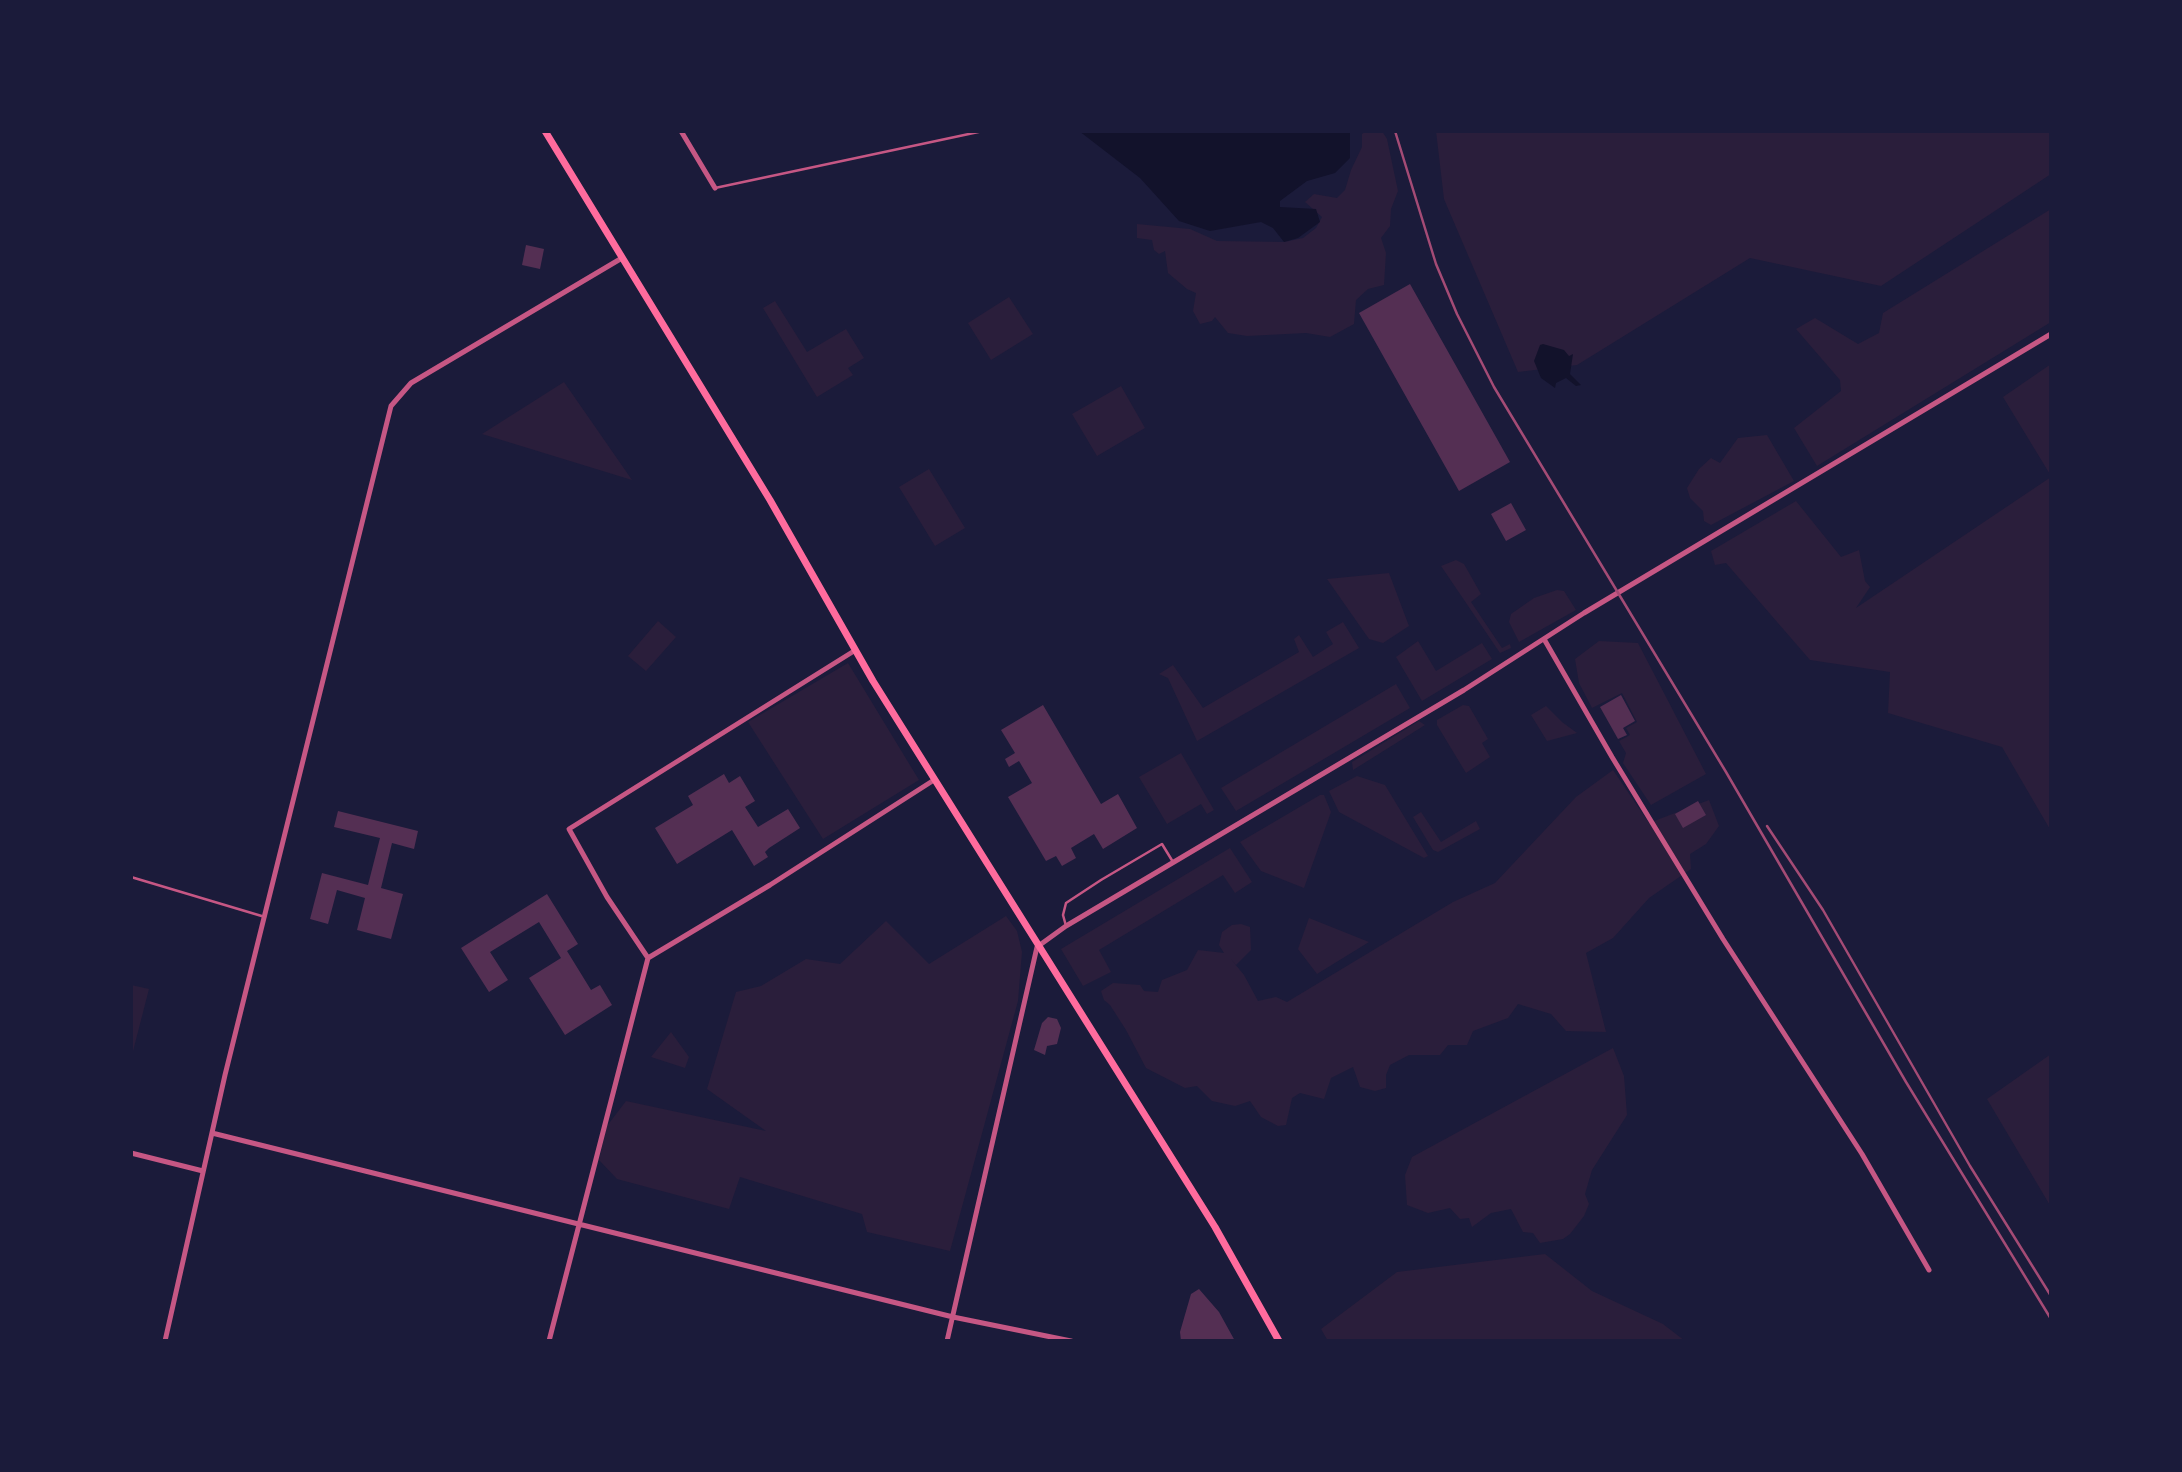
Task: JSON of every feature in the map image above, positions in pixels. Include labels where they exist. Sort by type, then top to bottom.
[{"type":"main road","points":[[545,131],[770,500],[854,651],[1019,913],[1037,947],[1215,1227],[1279,1341]]},
{"type":"street","points":[[681,131],[715,188]]},
{"type":"street","points":[[166,1341],[212,1133],[391,405],[411,383],[622,258]]},
{"type":"street","points":[[947,1341],[1037,947],[1066,926],[2051,334]]},
{"type":"street","points":[[1544,639],[1723,939],[1862,1154],[1929,1270]]},
{"type":"street","points":[[648,958],[607,897],[569,829],[854,651]]},
{"type":"street","points":[[549,1341],[582,1224],[612,1088],[648,958],[770,886],[933,780]]},
{"type":"street","points":[[212,1133],[953,1317],[1071,1341]]},
{"type":"street","points":[[131,1153],[203,1171]]},
{"type":"lane","points":[[715,188],[983,131]]},
{"type":"lane","points":[[1066,926],[1063,909],[1066,903],[1162,844],[1173,863]]},
{"type":"lane","points":[[131,877],[265,917]]},
{"type":"shaded area","points":[[1079,131],[1350,131],[1350,158],[1335,173],[1307,181],[1280,201],[1280,207],[1316,209],[1320,222],[1298,238],[1284,242],[1273,228],[1261,222],[1210,231],[1179,221],[1140,178]]},
{"type":"shaded area","points":[[1366,131],[1382,131],[1387,139],[1398,191],[1391,209],[1390,226],[1381,238],[1386,253],[1384,285],[1368,289],[1356,300],[1354,324],[1330,337],[1306,333],[1247,336],[1228,333],[1215,317],[1212,321],[1200,324],[1193,311],[1196,293],[1168,273],[1165,251],[1159,254],[1154,250],[1152,240],[1137,238],[1137,224],[1190,229],[1217,241],[1284,242],[1303,238],[1316,228],[1322,217],[1305,202],[1314,194],[1337,198],[1345,190],[1362,147],[1362,134]]},
{"type":"shaded area","points":[[1436,131],[2051,131],[2051,174],[1881,286],[1750,258],[1577,365],[1518,372],[1444,199]]},
{"type":"shaded area","points":[[2051,209],[2051,322],[1817,466],[1794,428],[1841,391],[1840,380],[1796,329],[1815,318],[1858,344],[1879,333],[1883,313]]},
{"type":"shaded area","points":[[1009,297],[1033,334],[991,360],[968,323]]},
{"type":"shaded area","points":[[775,301],[807,352],[846,329],[864,358],[848,368],[853,375],[817,397],[763,308]]},
{"type":"shaded area","points":[[1540,345],[1564,350],[1569,356],[1573,354],[1570,374],[1581,385],[1576,386],[1566,378],[1556,383],[1555,388],[1541,378],[1534,361]]},
{"type":"shaded area","points":[[2051,364],[2051,476],[2003,397]]},
{"type":"shaded area","points":[[564,382],[632,480],[482,434]]},
{"type":"shaded area","points":[[1121,386],[1145,428],[1097,456],[1072,414]]},
{"type":"shaded area","points":[[1767,435],[1794,481],[1711,525],[1704,521],[1703,511],[1690,498],[1687,488],[1699,469],[1711,458],[1720,463],[1738,438]]},
{"type":"shaded area","points":[[929,469],[965,528],[935,546],[899,487]]},
{"type":"shaded area","points":[[2051,477],[2051,831],[2002,747],[1888,713],[1890,672],[1810,660],[1726,563],[1715,565],[1711,551],[1796,501],[1841,557],[1859,550],[1865,581],[1870,587],[1856,608]]},
{"type":"shaded area","points":[[1456,560],[1464,564],[1481,594],[1471,602],[1502,648],[1510,644],[1511,648],[1500,653],[1441,566]]},
{"type":"shaded area","points":[[1389,573],[1409,626],[1383,643],[1369,639],[1327,579]]},
{"type":"shaded area","points":[[1557,590],[1564,591],[1576,610],[1519,642],[1509,622],[1511,614],[1534,598]]},
{"type":"shaded area","points":[[658,621],[676,637],[646,671],[628,656]]},
{"type":"shaded area","points":[[1343,622],[1359,648],[1197,741],[1168,678],[1159,674],[1173,665],[1203,708],[1299,652],[1294,639],[1299,635],[1313,657],[1333,644],[1326,632]]},
{"type":"shaded area","points":[[1418,641],[1436,671],[1482,643],[1492,659],[1422,701],[1396,657]]},
{"type":"shaded area","points":[[1599,641],[1638,643],[1706,774],[1651,805],[1623,763],[1626,753],[1619,741],[1630,735],[1626,728],[1637,722],[1622,693],[1592,708],[1579,683],[1575,659]]},
{"type":"shaded area","points":[[848,663],[919,780],[823,839],[748,722]]},
{"type":"shaded area","points":[[1396,684],[1410,708],[1236,811],[1221,788]]},
{"type":"shaded area","points":[[1463,705],[1469,706],[1488,739],[1482,743],[1490,757],[1466,773],[1437,725],[1437,720]]},
{"type":"shaded area","points":[[1546,706],[1577,733],[1547,741],[1531,715]]},
{"type":"shaded area","points":[[1419,721],[1425,725],[1353,770],[1352,762]]},
{"type":"shaded area","points":[[1181,753],[1214,810],[1207,814],[1201,804],[1167,824],[1139,777]]},
{"type":"shaded area","points":[[1613,770],[1649,823],[1709,800],[1719,826],[1706,844],[1690,854],[1691,869],[1649,898],[1613,938],[1586,953],[1606,1032],[1566,1031],[1551,1014],[1518,1004],[1508,1018],[1473,1031],[1467,1045],[1448,1045],[1440,1055],[1409,1055],[1390,1065],[1386,1075],[1386,1088],[1375,1091],[1360,1087],[1353,1067],[1331,1078],[1324,1099],[1300,1093],[1292,1098],[1286,1125],[1278,1126],[1261,1117],[1250,1101],[1235,1106],[1212,1101],[1197,1086],[1185,1088],[1146,1068],[1126,1030],[1104,1000],[1101,991],[1113,983],[1140,985],[1144,991],[1158,992],[1162,980],[1187,970],[1198,950],[1224,953],[1219,945],[1222,932],[1232,925],[1241,924],[1250,927],[1251,950],[1236,965],[1230,958],[1244,975],[1258,1001],[1276,997],[1287,1002],[1453,902],[1495,883],[1576,797]]},
{"type":"shaded area","points":[[1357,776],[1385,785],[1428,856],[1424,858],[1339,812],[1329,791]]},
{"type":"shaded area","points":[[1324,795],[1331,812],[1304,888],[1261,871],[1240,842]]},
{"type":"shaded area","points":[[1421,812],[1441,842],[1476,821],[1480,829],[1438,852],[1433,850],[1413,817]]},
{"type":"shaded area","points":[[1230,848],[1252,882],[1235,893],[1223,875],[1099,950],[1111,972],[1083,986],[1061,949]]},
{"type":"shaded area","points":[[1006,916],[1017,931],[1022,952],[1018,1001],[950,1251],[867,1232],[862,1214],[740,1177],[729,1209],[617,1179],[599,1160],[607,1126],[626,1101],[766,1131],[707,1089],[736,992],[761,986],[806,959],[840,964],[886,921],[929,964]]},
{"type":"shaded area","points":[[1309,918],[1369,942],[1317,974],[1298,949]]},
{"type":"shaded area","points":[[131,985],[149,989],[131,1059]]},
{"type":"shaded area","points":[[671,1032],[689,1057],[685,1068],[651,1057]]},
{"type":"shaded area","points":[[1613,1048],[1624,1076],[1627,1115],[1592,1170],[1585,1194],[1589,1204],[1584,1216],[1570,1234],[1563,1239],[1540,1243],[1533,1233],[1523,1232],[1511,1209],[1491,1213],[1472,1227],[1469,1218],[1460,1219],[1450,1208],[1428,1213],[1407,1205],[1405,1175],[1412,1157]]},
{"type":"shaded area","points":[[2051,1054],[2051,1207],[1987,1099]]},
{"type":"shaded area","points":[[1545,1254],[1592,1291],[1663,1324],[1685,1341],[1328,1341],[1321,1329],[1397,1272]]},
{"type":"building","points":[[526,245],[544,249],[540,269],[522,265]]},
{"type":"building","points":[[1410,284],[1510,462],[1459,491],[1359,313]]},
{"type":"building","points":[[1511,503],[1526,530],[1506,541],[1491,514]]},
{"type":"building","points":[[1621,695],[1635,721],[1623,728],[1627,735],[1618,739],[1600,707]]},
{"type":"building","points":[[1043,705],[1101,804],[1118,794],[1137,828],[1103,849],[1094,834],[1071,848],[1076,858],[1062,866],[1056,856],[1046,861],[1008,797],[1032,783],[1019,761],[1009,767],[1005,759],[1015,753],[1001,730]]},
{"type":"building","points":[[724,774],[729,783],[740,776],[755,801],[745,807],[758,827],[788,809],[800,828],[769,848],[765,852],[768,857],[754,866],[732,830],[677,864],[655,828],[693,805],[688,796]]},
{"type":"building","points":[[1698,801],[1706,815],[1683,828],[1675,814]]},
{"type":"building","points":[[338,811],[418,831],[414,849],[392,843],[381,888],[403,894],[391,939],[357,930],[365,898],[337,890],[328,924],[310,919],[322,873],[368,885],[380,838],[334,827]]},
{"type":"building","points":[[547,894],[578,944],[567,951],[591,990],[600,985],[612,1005],[565,1035],[529,978],[561,958],[539,922],[490,952],[508,980],[489,992],[461,948]]},
{"type":"building","points":[[1048,1017],[1057,1019],[1061,1028],[1057,1044],[1047,1046],[1045,1055],[1034,1050],[1042,1023]]},
{"type":"building","points":[[1199,1289],[1219,1312],[1235,1341],[1181,1341],[1180,1332],[1191,1294]]},
{"type":"railway","points":[[1395,131],[1436,264],[1457,314],[1494,387],[1726,772],[1906,1082],[2051,1319]]},
{"type":"railway","points":[[1767,826],[1823,910],[1970,1166],[2051,1296]]}]
